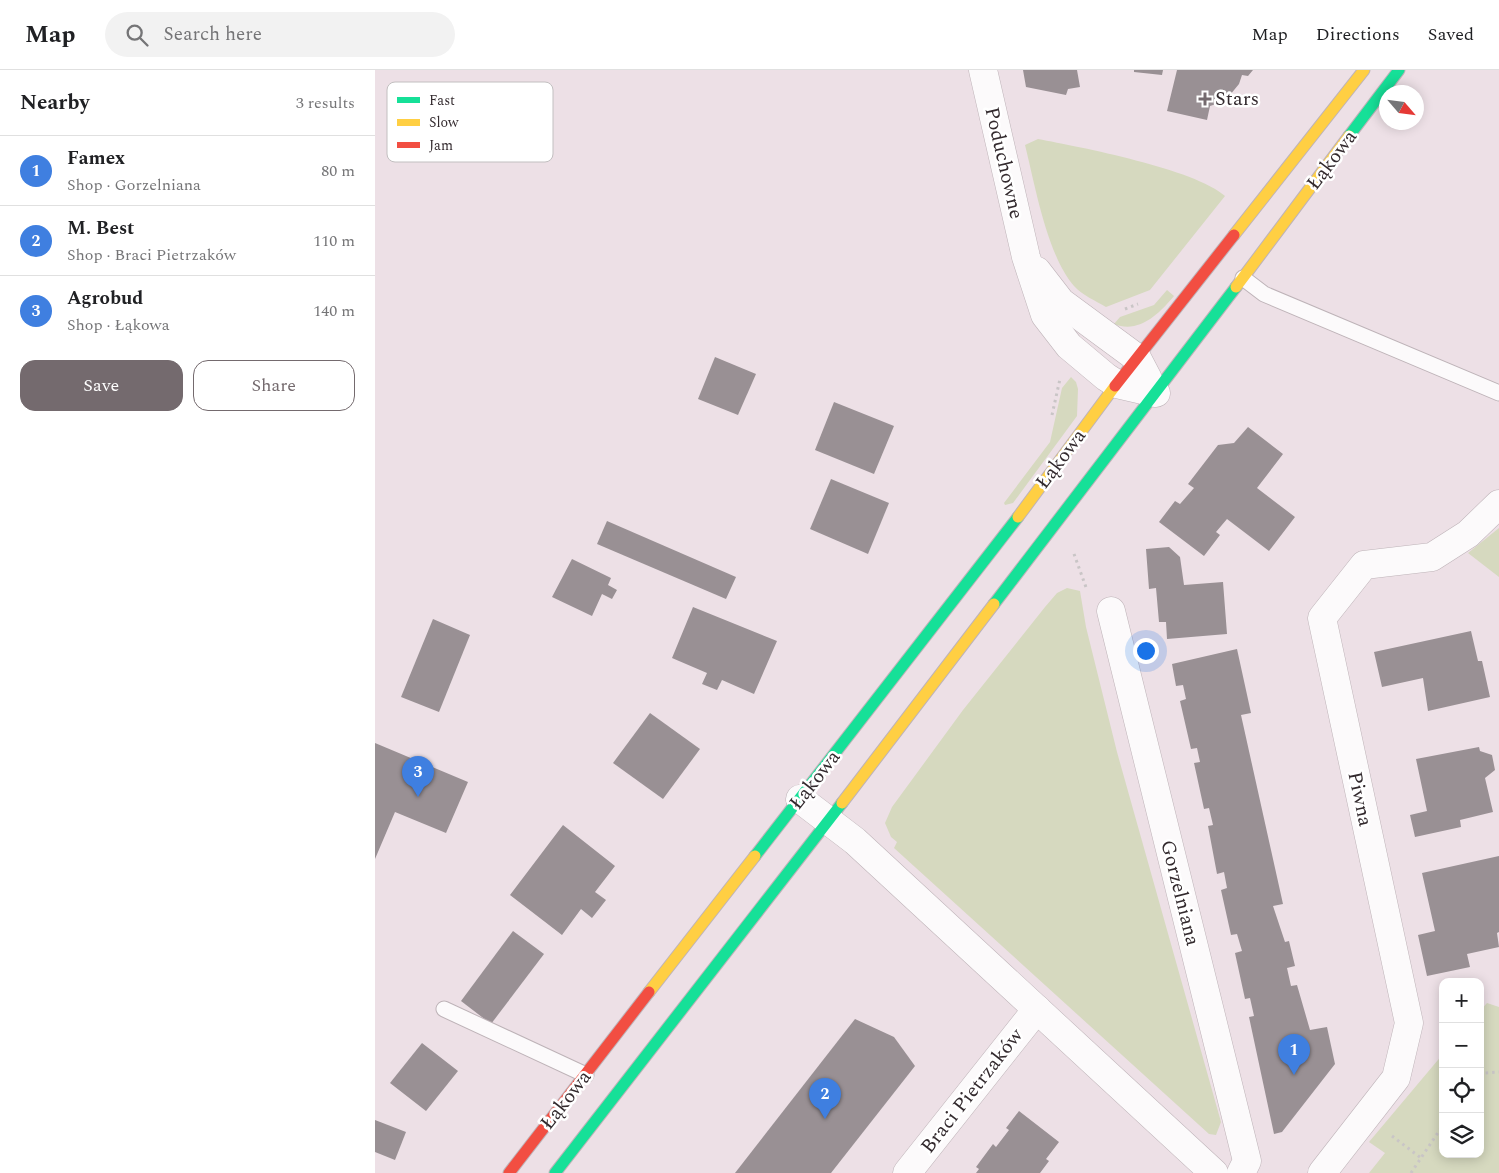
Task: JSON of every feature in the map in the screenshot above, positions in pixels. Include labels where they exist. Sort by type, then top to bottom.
[{"type":"main road","name":"Łąkowa","points":[[509,1173],[1015,521],[1137,358],[1364,70]]},
{"type":"main road","name":"Łąkowa","points":[[555,1173],[829,820],[1156,393],[1399,70]]},
{"type":"street","name":"Poduchowne","points":[[983,70],[1026,257],[1045,315],[1069,346],[1117,384]]},
{"type":"street","name":"Poduchowne","points":[[1026,257],[1061,302],[1137,358],[1156,393]]},
{"type":"street","points":[[1117,384],[1156,393]]},
{"type":"street","name":"Piwna","points":[[1322,1173],[1396,1078],[1409,1023],[1322,618],[1364,565],[1432,557],[1468,534],[1499,504]]},
{"type":"street","name":"Gorzelniana","points":[[1111,611],[1247,1161],[1241,1173]]},
{"type":"street","points":[[800,799],[855,841],[1214,1173]]},
{"type":"street","name":"Braci Pietrzaków","points":[[907,1173],[1037,1009]]},
{"type":"lane","points":[[1243,278],[1264,294],[1499,393]]},
{"type":"lane","points":[[444,1009],[585,1074]]},
{"type":"path","points":[[1071,546],[1091,600],[1111,611]]},
{"type":"path","points":[[1484,1073],[1499,1072]]},
{"type":"path","points":[[1411,1173],[1439,1131]]},
{"type":"green space","points":[[1038,139],[1108,153],[1164,168],[1210,186],[1225,196],[1150,290],[1106,307],[1074,286],[1056,257],[1043,219],[1025,145]]},
{"type":"green space","points":[[1167,290],[1174,296],[1148,320],[1132,326],[1114,324],[1120,317],[1154,305]]},
{"type":"green space","points":[[1071,377],[1076,382],[1078,389],[1077,416],[1013,503],[1005,505],[1004,503],[1050,442],[1062,388]]},
{"type":"green space","points":[[1499,528],[1499,577],[1468,553]]},
{"type":"green space","points":[[1067,588],[1080,591],[1086,627],[1117,752],[1221,1122],[1216,1135],[1209,1134],[894,848],[897,842],[891,837],[885,823],[892,807],[963,710],[1045,607],[1057,593]]},
{"type":"green space","points":[[1487,1003],[1499,1007],[1499,1173],[1369,1173],[1385,1153],[1369,1142],[1439,1059],[1439,1158],[1484,1158],[1484,1006]]},
{"type":"building","points":[[1023,70],[1077,70],[1080,87],[1068,89],[1066,95],[1026,87]]},
{"type":"building","points":[[1134,70],[1163,70],[1162,75],[1134,72]]},
{"type":"building","points":[[1177,70],[1253,70],[1248,76],[1242,75],[1239,84],[1225,101],[1210,106],[1207,120],[1167,111]]},
{"type":"building","points":[[715,357],[756,374],[738,415],[698,399]]},
{"type":"building","points":[[834,402],[894,426],[874,474],[815,450]]},
{"type":"building","points":[[1248,427],[1283,454],[1257,488],[1295,517],[1269,551],[1227,519],[1216,532],[1220,535],[1204,556],[1159,522],[1175,501],[1180,504],[1194,488],[1188,484],[1218,445],[1234,443]]},
{"type":"building","points":[[831,479],[889,503],[868,554],[810,529]]},
{"type":"building","points":[[607,521],[736,577],[726,599],[597,544]]},
{"type":"building","points":[[1169,547],[1180,557],[1184,585],[1223,582],[1227,634],[1167,639],[1166,622],[1159,622],[1156,588],[1149,589],[1146,549]]},
{"type":"building","points":[[572,559],[611,578],[608,585],[617,590],[612,599],[602,594],[592,616],[552,597]]},
{"type":"building","points":[[693,607],[777,641],[754,694],[722,680],[717,690],[702,684],[707,673],[672,658]]},
{"type":"building","points":[[433,619],[470,635],[439,712],[401,697]]},
{"type":"building","points":[[1471,631],[1478,661],[1482,661],[1490,697],[1428,711],[1423,678],[1382,687],[1374,652]]},
{"type":"building","points":[[1237,649],[1251,713],[1241,715],[1283,904],[1273,906],[1285,942],[1289,941],[1295,966],[1287,968],[1291,986],[1297,985],[1310,1030],[1327,1027],[1335,1064],[1282,1132],[1274,1134],[1249,1017],[1254,1016],[1250,998],[1245,999],[1235,953],[1242,951],[1237,934],[1231,935],[1221,890],[1227,888],[1224,872],[1217,874],[1208,826],[1213,825],[1209,808],[1204,809],[1194,763],[1200,762],[1197,748],[1191,749],[1180,701],[1186,699],[1183,685],[1176,686],[1172,664]]},
{"type":"building","points":[[650,713],[700,749],[663,799],[613,763]]},
{"type":"building","points":[[375,743],[468,782],[446,833],[395,812],[375,859]]},
{"type":"building","points":[[1479,747],[1480,751],[1492,755],[1495,770],[1485,778],[1493,812],[1460,820],[1461,827],[1415,837],[1410,815],[1427,811],[1416,759]]},
{"type":"building","points":[[563,825],[615,866],[595,892],[606,900],[592,918],[581,909],[562,935],[510,895]]},
{"type":"building","points":[[1499,856],[1499,932],[1497,933],[1499,947],[1467,954],[1470,967],[1427,976],[1418,935],[1435,931],[1422,873]]},
{"type":"building","points":[[513,931],[544,954],[491,1024],[461,1001]]},
{"type":"building","points":[[855,1019],[894,1037],[915,1066],[831,1173],[735,1173]]},
{"type":"building","points":[[422,1043],[458,1071],[426,1111],[390,1083]]},
{"type":"building","points":[[1019,1111],[1059,1142],[1046,1159],[1049,1161],[1040,1173],[976,1173],[979,1169],[976,1167],[993,1144],[996,1147],[1009,1130],[1006,1128]]},
{"type":"building","points":[[375,1120],[406,1132],[395,1160],[375,1152]]},
{"type":"traffic: fast","points":[[1349,136],[1399,70]]},
{"type":"traffic: fast","points":[[994,604],[1236,287]]},
{"type":"traffic: fast","points":[[755,856],[1018,517]]},
{"type":"traffic: fast","points":[[555,1173],[842,803]]},
{"type":"traffic: slow","points":[[1234,235],[1364,70]]},
{"type":"traffic: slow","points":[[1236,287],[1349,136]]},
{"type":"traffic: slow","points":[[1018,517],[1115,386]]},
{"type":"traffic: slow","points":[[842,803],[994,604]]},
{"type":"traffic: slow","points":[[649,992],[755,856]]},
{"type":"traffic: jam","points":[[1115,386],[1234,235]]},
{"type":"traffic: jam","points":[[509,1173],[649,992]]},
{"type":"place","name":"Stars","points":[[1205,99]]},
{"type":"place","name":"Agrobud","points":[[418,797]]},
{"type":"place","name":"Famex","points":[[1294,1075]]},
{"type":"place","name":"M. Best","points":[[825,1119]]}]
